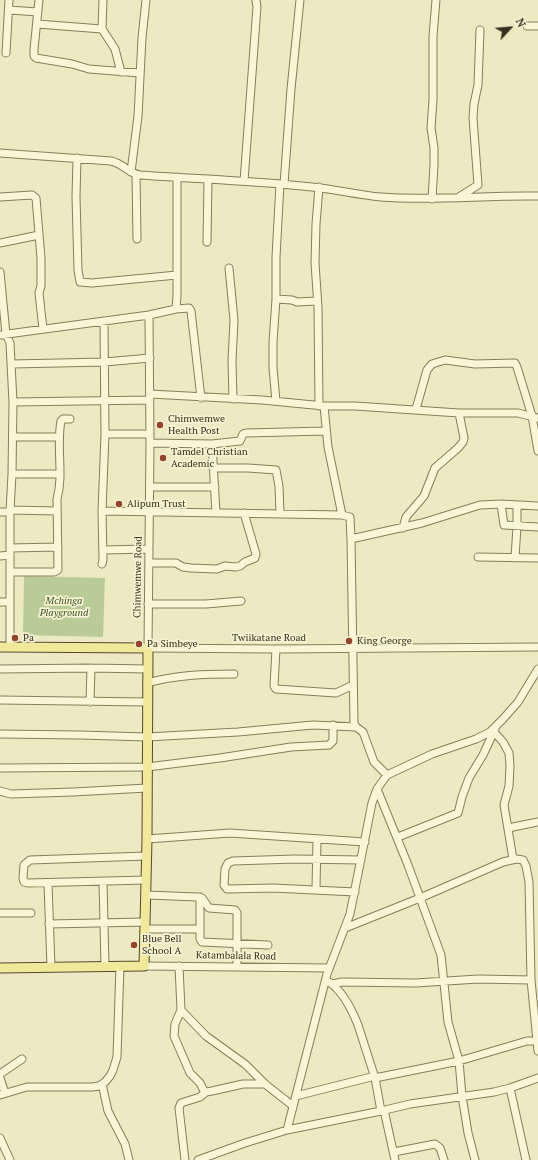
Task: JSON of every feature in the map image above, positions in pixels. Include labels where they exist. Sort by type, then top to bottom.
[{"type":"main road","name":"Twiikatane Road","points":[[0,647],[148,648]]},
{"type":"main road","name":"Chimwemwe Road","points":[[144,966],[147,839],[148,648]]},
{"type":"main road","name":"Katambalala Road","points":[[0,968],[144,966]]},
{"type":"street","points":[[6,53],[9,0]]},
{"type":"street","points":[[39,0],[34,54],[37,58],[72,64],[89,69],[140,73]]},
{"type":"street","points":[[103,0],[102,29],[115,49],[121,72]]},
{"type":"street","points":[[137,239],[134,173],[146,0]]},
{"type":"street","points":[[244,181],[254,63],[257,7],[256,0]]},
{"type":"street","points":[[276,401],[273,352],[276,299],[276,257],[300,0]]},
{"type":"street","points":[[432,199],[434,148],[431,128],[434,100],[433,43],[436,0]]},
{"type":"street","points":[[9,10],[38,12]]},
{"type":"street","points":[[36,24],[102,29]]},
{"type":"street","points":[[527,26],[538,26]]},
{"type":"street","points":[[458,198],[478,185],[473,114],[478,85],[480,30]]},
{"type":"street","points":[[0,153],[116,162],[134,173],[319,187],[367,196],[432,199],[514,195],[538,196]]},
{"type":"street","points":[[77,158],[76,196],[78,270],[80,282],[92,283],[177,275]]},
{"type":"street","points":[[176,309],[177,177]]},
{"type":"street","points":[[207,242],[208,179]]},
{"type":"street","points":[[319,187],[315,263],[321,406],[342,515]]},
{"type":"street","points":[[0,197],[32,195],[36,201],[41,286],[39,294],[44,329]]},
{"type":"street","points":[[0,243],[39,234]]},
{"type":"street","points":[[229,268],[234,320],[232,361],[233,399]]},
{"type":"street","points":[[0,272],[3,335],[10,343],[12,364],[13,437],[10,511],[10,647]]},
{"type":"street","points":[[276,299],[292,300],[297,302],[317,301]]},
{"type":"street","points":[[3,335],[150,315],[188,308],[191,311],[201,398]]},
{"type":"street","name":"Chimwemwe Road","points":[[148,648],[150,315]]},
{"type":"street","points":[[102,564],[104,560],[102,512],[106,434],[104,321]]},
{"type":"street","points":[[12,364],[105,362],[150,358]]},
{"type":"street","points":[[416,409],[422,393],[427,370],[436,362],[445,360],[475,364],[514,363],[517,366],[535,417],[538,451]]},
{"type":"street","points":[[13,402],[106,401],[150,397],[201,398],[276,401],[321,406],[416,409],[459,413],[513,412],[523,413],[535,417]]},
{"type":"street","points":[[403,528],[406,517],[424,496],[435,468],[463,442],[464,438],[459,413]]},
{"type":"street","points":[[10,572],[57,571],[57,500],[60,489],[59,437],[61,421],[63,419],[70,419]]},
{"type":"street","points":[[150,443],[212,444],[240,441],[243,434],[246,433],[326,431]]},
{"type":"street","points":[[106,434],[150,434]]},
{"type":"street","points":[[13,437],[59,437]]},
{"type":"street","points":[[212,444],[216,513]]},
{"type":"street","points":[[213,468],[276,470],[279,486],[280,514]]},
{"type":"street","points":[[12,474],[60,474]]},
{"type":"street","points":[[150,487],[215,488]]},
{"type":"street","points":[[351,539],[426,522],[473,506],[486,504],[538,506]]},
{"type":"street","points":[[501,504],[503,525],[538,527]]},
{"type":"street","points":[[515,558],[517,505]]},
{"type":"street","points":[[0,512],[57,511]]},
{"type":"street","points":[[102,512],[244,513],[342,515],[350,517],[354,723],[363,732],[374,762],[387,775]]},
{"type":"street","points":[[149,563],[176,563],[183,567],[191,568],[240,566],[254,558],[256,554],[244,513]]},
{"type":"street","points":[[0,556],[10,552],[58,547]]},
{"type":"street","points":[[103,550],[149,549]]},
{"type":"street","points":[[478,557],[538,558]]},
{"type":"street","points":[[148,604],[206,604],[241,601]]},
{"type":"street","points":[[0,602],[10,602]]},
{"type":"street","name":"Twiikatane Road","points":[[148,648],[353,649],[538,647]]},
{"type":"street","points":[[276,649],[274,686],[276,689],[336,693],[353,685]]},
{"type":"street","points":[[0,668],[147,669]]},
{"type":"street","points":[[90,702],[91,668]]},
{"type":"street","points":[[398,838],[458,813],[469,778],[495,729],[518,702],[538,669]]},
{"type":"street","points":[[147,683],[168,677],[196,674],[234,674]]},
{"type":"street","points":[[0,700],[147,702]]},
{"type":"street","points":[[0,734],[147,737],[238,732],[303,725],[356,726]]},
{"type":"street","points":[[0,768],[147,767],[208,760],[285,748],[329,745],[333,741],[333,725]]},
{"type":"street","points":[[288,1130],[293,1106],[329,982],[329,968],[345,928],[355,892],[372,803],[377,789],[387,775],[432,754],[484,736],[495,729]]},
{"type":"street","points":[[495,729],[509,754],[509,786],[504,803],[513,859]]},
{"type":"street","points":[[0,790],[11,794],[147,788]]},
{"type":"street","points":[[377,789],[398,838],[440,956],[448,1022],[459,1060],[462,1096],[468,1133],[475,1160]]},
{"type":"street","points":[[508,828],[538,822]]},
{"type":"street","points":[[147,839],[230,833],[365,842]]},
{"type":"street","points":[[316,889],[317,839]]},
{"type":"street","points":[[146,856],[33,860],[25,863],[23,878],[24,882],[28,884],[146,880]]},
{"type":"street","points":[[355,892],[316,889],[229,889],[225,888],[224,885],[226,869],[230,861],[295,859],[361,860]]},
{"type":"street","points":[[345,928],[420,898],[503,862],[513,859],[523,860],[526,866],[529,882],[531,980],[536,1009],[538,1051]]},
{"type":"street","points":[[103,882],[105,966]]},
{"type":"street","points":[[48,883],[51,967]]},
{"type":"street","points":[[146,894],[200,897],[209,908],[234,910],[236,912],[237,967]]},
{"type":"street","points":[[200,897],[200,940],[202,942],[268,945]]},
{"type":"street","points":[[530,906],[538,904]]},
{"type":"street","points":[[0,913],[31,913]]},
{"type":"street","points":[[49,924],[104,923],[200,929]]},
{"type":"street","points":[[0,1078],[3,1094],[27,1087],[92,1087],[102,1084],[110,1076],[117,1057],[120,966]]},
{"type":"street","name":"Katambalala Road","points":[[144,966],[329,968]]},
{"type":"street","points":[[179,966],[181,1010],[175,1024],[174,1036],[190,1073],[200,1083],[205,1093]]},
{"type":"street","points":[[329,982],[444,982],[478,979],[531,980]]},
{"type":"street","points":[[329,982],[340,992],[355,1016],[375,1077],[382,1111],[395,1156],[435,1144],[440,1148],[444,1160]]},
{"type":"street","points":[[181,1010],[206,1036],[245,1064],[265,1084],[293,1106]]},
{"type":"street","points":[[296,1096],[375,1077],[459,1060],[527,1041],[537,1042]]},
{"type":"street","points":[[0,1074],[22,1059]]},
{"type":"street","points":[[198,1160],[245,1143],[288,1130],[410,1104],[510,1088],[538,1078]]},
{"type":"street","points":[[102,1084],[108,1111],[126,1144],[129,1160]]},
{"type":"street","points":[[185,1160],[180,1105],[184,1102],[202,1096],[205,1093],[243,1084],[265,1084]]},
{"type":"street","points":[[510,1088],[526,1160]]},
{"type":"street","points":[[0,1138],[10,1160]]},
{"type":"green space","name":"Mchinga Playground","points":[[24,576],[105,578],[103,637],[23,635]]},
{"type":"place","name":"Chimwemwe Health Post","points":[[160,425]]},
{"type":"place","name":"Tamdel Christian Academic","points":[[163,458]]},
{"type":"place","name":"Alipum Trust","points":[[119,504]]},
{"type":"place","name":"Pa","points":[[15,638]]},
{"type":"place","name":"King George","points":[[349,641]]},
{"type":"place","name":"Pa Simbeye","points":[[139,644]]},
{"type":"place","name":"Blue Bell School A","points":[[134,945]]}]
